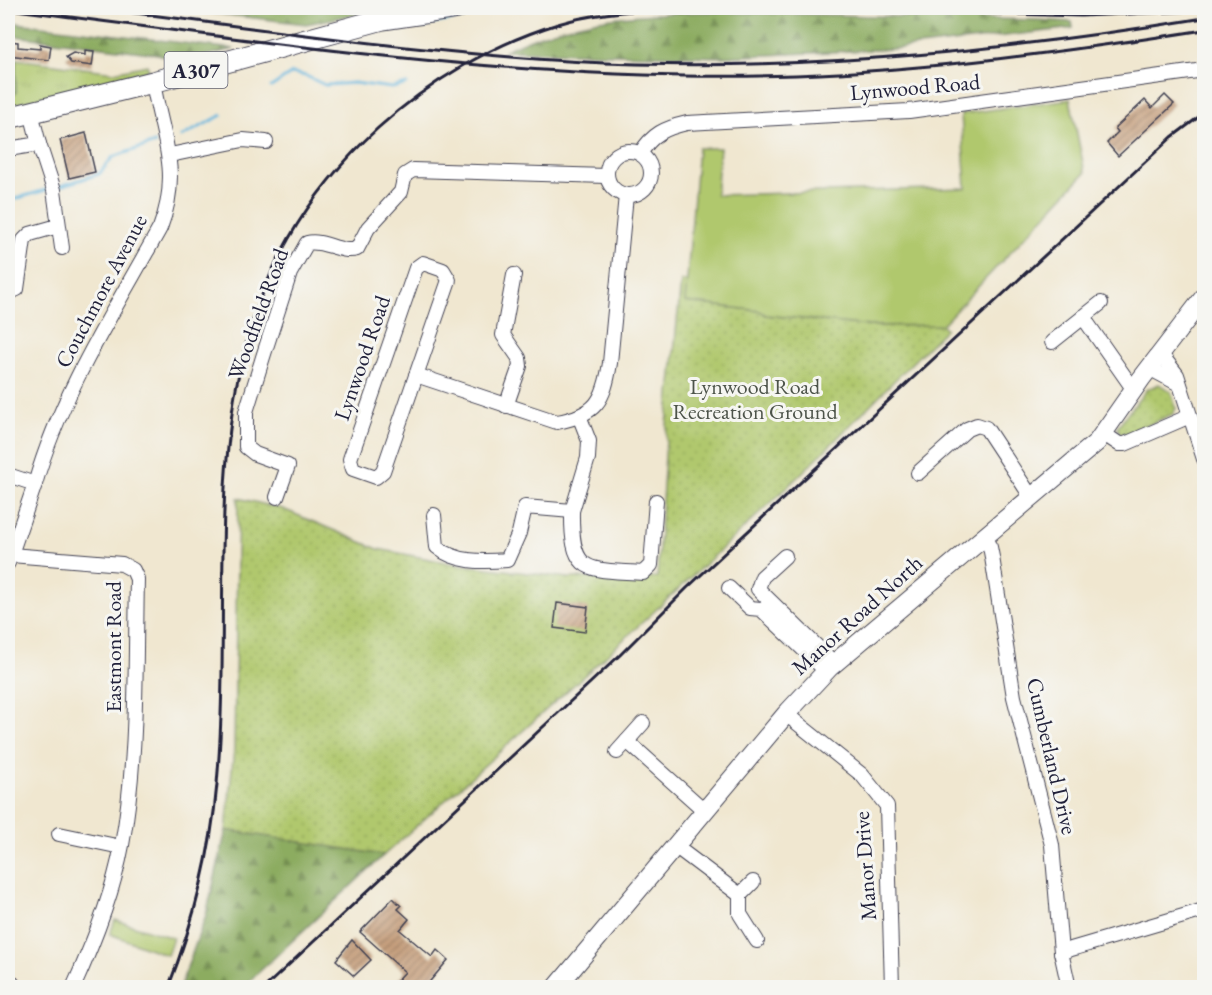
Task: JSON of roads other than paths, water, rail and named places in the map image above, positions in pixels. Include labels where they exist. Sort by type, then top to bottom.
[{"type":"main road","name":"A307","points":[[8,118],[35,129],[383,19],[457,8]]},
{"type":"street","name":"Lynwood Road","points":[[640,154],[647,143],[660,131],[687,123],[909,111],[1204,69]]},
{"type":"street","name":"Couchmore Avenue","points":[[9,559],[62,406],[160,228],[170,198],[170,155],[155,92]]},
{"type":"street","points":[[8,149],[35,129],[54,190],[62,248]]},
{"type":"street","points":[[170,155],[243,140],[266,142]]},
{"type":"street","points":[[630,152],[640,154],[650,167],[650,180],[642,190],[626,195],[613,188],[606,176],[610,163],[616,156],[630,152]]},
{"type":"street","name":"Woodfield Road","points":[[277,497],[288,466],[255,454],[246,447],[246,412],[290,273],[307,243],[316,241],[350,251],[357,249],[368,228],[401,192],[405,175],[413,170],[606,176]]},
{"type":"street","points":[[416,375],[557,422],[580,418],[596,405],[606,388],[626,195]]},
{"type":"street","points":[[8,293],[17,289],[24,240],[30,234],[58,226]]},
{"type":"street","name":"Lynwood Road","points":[[423,263],[443,270],[449,280],[416,375],[383,471],[376,477],[353,469],[350,459],[365,414],[416,268],[423,263]]},
{"type":"street","points":[[506,406],[520,366],[519,358],[503,335],[514,275]]},
{"type":"street","name":"Manor Road North","points":[[556,987],[786,714],[830,667],[1032,498],[1104,434],[1155,360],[1204,297]]},
{"type":"street","points":[[1052,342],[1101,303]]},
{"type":"street","points":[[1083,317],[1134,390]]},
{"type":"street","points":[[1155,360],[1177,375],[1204,459]]},
{"type":"street","points":[[1104,434],[1119,444],[1125,444],[1190,416]]},
{"type":"street","points":[[580,418],[589,441],[588,458],[573,511],[572,539],[579,560],[592,570],[643,573],[651,565],[656,501]]},
{"type":"street","points":[[918,473],[967,429],[977,425],[986,428],[1032,498]]},
{"type":"street","points":[[8,475],[35,484]]},
{"type":"street","points":[[434,515],[436,547],[447,556],[481,562],[507,560],[519,533],[525,500],[573,511]]},
{"type":"street","name":"Cumberland Drive","points":[[983,537],[992,557],[1014,697],[1052,845],[1061,952],[1069,987]]},
{"type":"street","points":[[785,556],[762,577],[758,589],[830,667]]},
{"type":"street","name":"Eastmont Road","points":[[9,559],[122,564],[129,566],[136,574],[134,742],[121,847],[105,909],[73,987]]},
{"type":"street","points":[[729,588],[750,608],[761,609],[830,667]]},
{"type":"street","name":"Manor Drive","points":[[786,714],[862,775],[886,806],[892,987]]},
{"type":"street","points":[[643,723],[622,747],[705,811]]},
{"type":"street","points":[[59,834],[121,847]]},
{"type":"street","points":[[675,846],[740,896]]},
{"type":"street","points":[[753,882],[740,896],[740,914],[756,941]]},
{"type":"street","points":[[1061,952],[1204,910]]},
{"type":"street","points":[[8,978],[16,987]]},
{"type":"waterway","points":[[425,27],[430,24],[510,8]]},
{"type":"waterway","points":[[271,87],[292,73],[306,76],[325,85],[354,83],[392,88],[407,84]]},
{"type":"waterway","points":[[181,137],[222,115]]},
{"type":"waterway","points":[[60,186],[99,174],[113,157],[155,143]]},
{"type":"waterway","points":[[8,201],[49,189]]},
{"type":"railway","points":[[96,8],[433,50],[568,61],[708,65],[850,60],[921,54],[1063,39],[1204,18]]},
{"type":"railway","points":[[168,988],[186,938],[200,888],[214,810],[222,694],[224,519],[229,435],[243,354],[270,275],[314,200],[378,128],[440,80],[509,42],[558,24],[599,15],[668,8]]},
{"type":"railway","points":[[778,8],[1081,16],[1197,11]]},
{"type":"railway","points":[[8,9],[401,58],[499,67],[697,76],[796,75],[898,69],[1052,52],[1204,30]]},
{"type":"railway","points":[[264,988],[620,655],[687,588],[1172,137],[1204,113]]},
{"type":"park label","name":"Lynwood Road Recreation Ground","points":[[755,398]]}]
